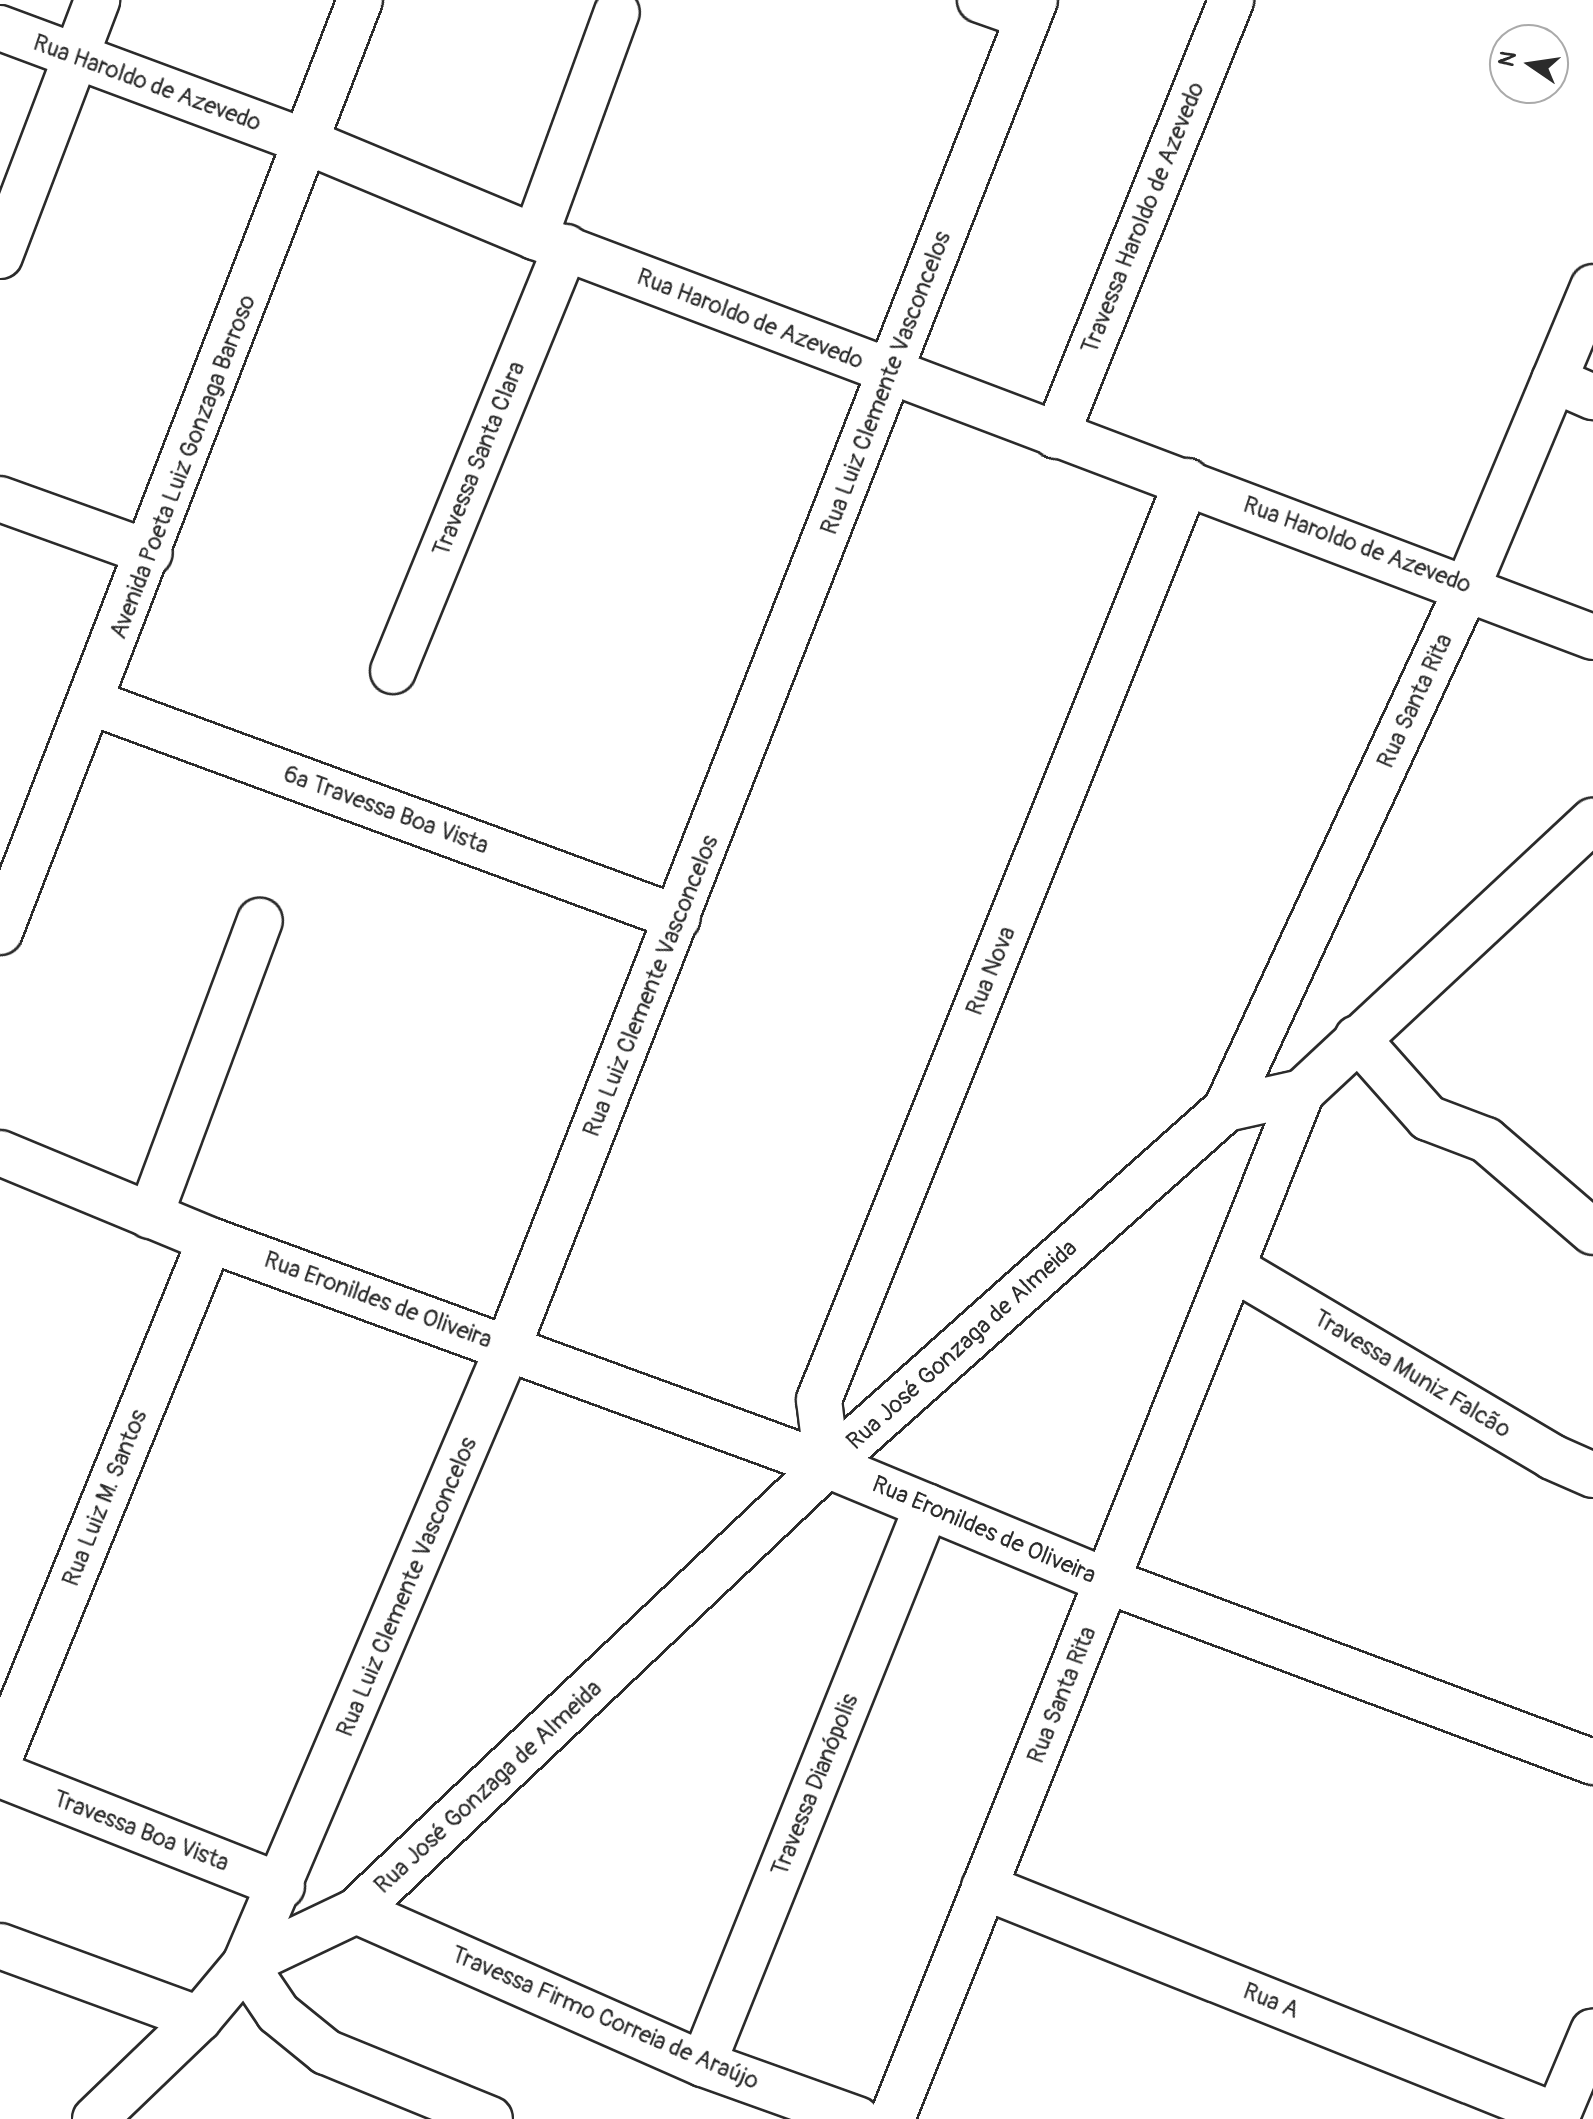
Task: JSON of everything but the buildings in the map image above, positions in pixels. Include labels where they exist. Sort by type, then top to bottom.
[{"type":"street","name":"Avenida Poeta Luiz Gonzaga Barroso","points":[[0,932],[93,703],[360,0]]},
{"type":"street","points":[[980,0],[1032,9]]},
{"type":"street","name":"Travessa Haroldo de Azevedo","points":[[1056,436],[1231,0]]},
{"type":"street","name":"Rua Luiz Clemente Vasconcelos","points":[[245,1964],[282,1886],[508,1347],[1032,9]]},
{"type":"street","name":"Travessa Santa Clara","points":[[393,671],[550,242],[617,12]]},
{"type":"street","name":"Rua Haroldo de Azevedo","points":[[0,28],[82,40],[307,142],[550,242],[1056,436],[1187,481],[1468,586],[1593,637]]},
{"type":"street","points":[[0,256],[82,40]]},
{"type":"street","name":"Rua Santa Rita","points":[[1226,1109],[1468,586],[1593,287]]},
{"type":"street","points":[[1554,380],[1593,397]]},
{"type":"street","name":"Rua Nova","points":[[827,1465],[819,1400],[1187,481]]},
{"type":"street","points":[[0,499],[150,553]]},
{"type":"street","name":"6ª Travessa Boa Vista","points":[[93,703],[678,918]]},
{"type":"street","points":[[1302,1092],[1593,821]]},
{"type":"street","points":[[150,1216],[260,921]]},
{"type":"street","points":[[1357,1038],[1428,1118],[1486,1140],[1593,1232]]},
{"type":"street","name":"Rua Santa Rita","points":[[892,2119],[1302,1092]]},
{"type":"street","name":"Rua José Gonzaga de Almeida","points":[[245,1964],[356,1911],[827,1465],[1226,1109],[1302,1092]]},
{"type":"street","name":"Rua Eronildes de Oliveira","points":[[0,1153],[210,1240],[827,1465],[1107,1581],[1593,1762]]},
{"type":"street","name":"Rua Luiz M. Santos","points":[[0,1757],[210,1240]]},
{"type":"street","name":"Travessa Muniz Falcão","points":[[1233,1268],[1552,1457],[1593,1475]]},
{"type":"street","name":"Travessa Dianópolis","points":[[703,2064],[927,1506]]},
{"type":"street","name":"Travessa Boa Vista","points":[[0,1775],[282,1886]]},
{"type":"street","name":"Rua A","points":[[984,1887],[1556,2117]]},
{"type":"street","name":"Travessa Firmo Correia de Araújo","points":[[356,1911],[703,2064],[857,2119]]},
{"type":"street","points":[[0,1946],[199,2019]]},
{"type":"street","points":[[95,2119],[199,2019],[245,1964],[278,2013],[326,2052],[490,2119]]},
{"type":"street","points":[[1556,2117],[1593,2031]]}]
